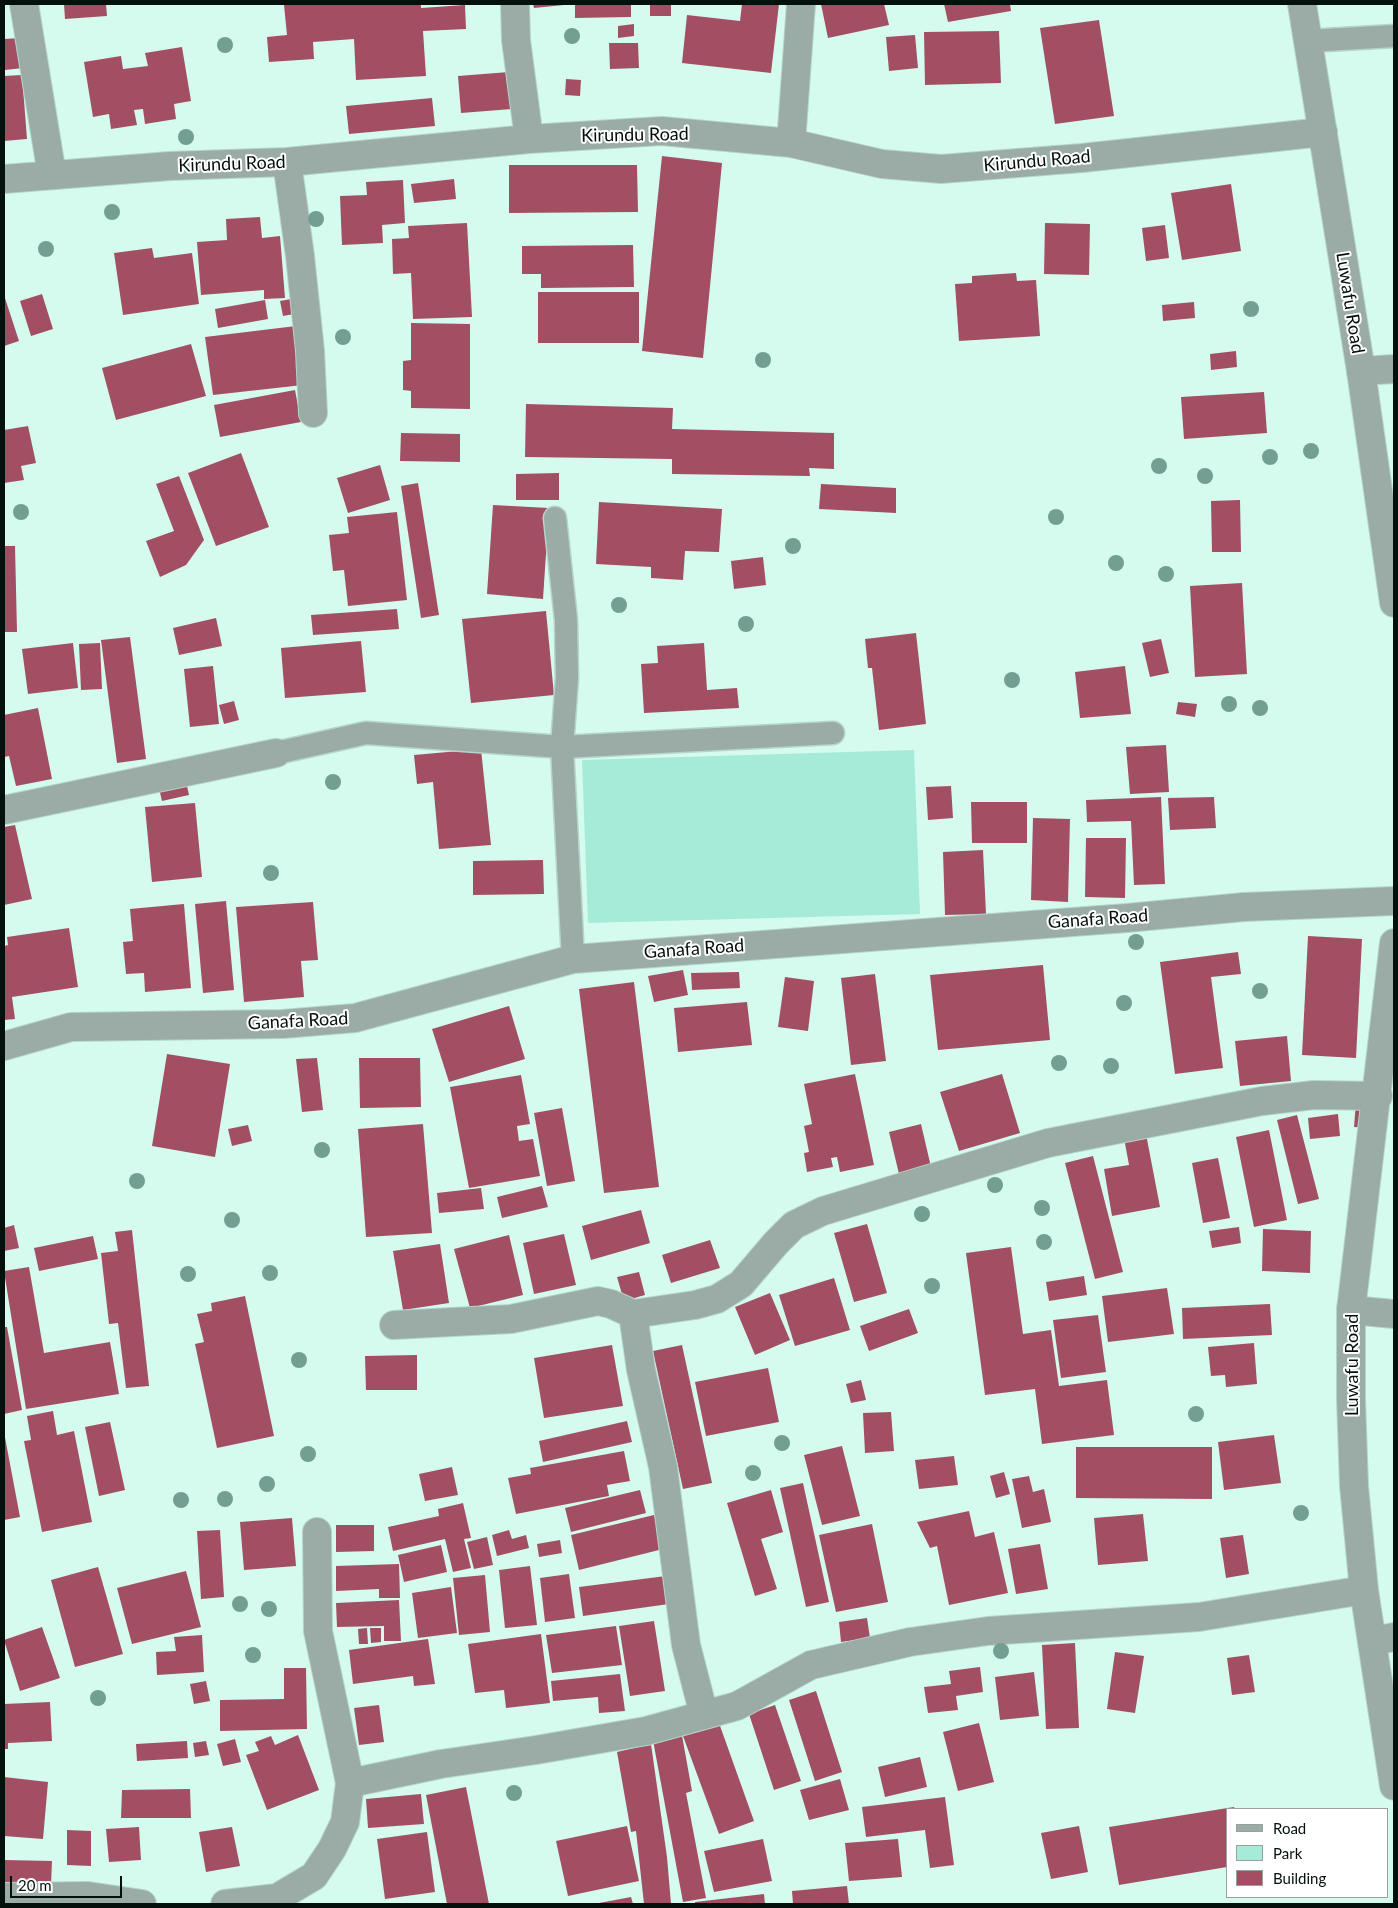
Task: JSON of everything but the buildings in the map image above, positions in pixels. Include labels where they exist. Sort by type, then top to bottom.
[{"type":"street","points":[[24,4],[52,176]]},
{"type":"street","points":[[514,4],[516,40],[529,139]]},
{"type":"street","points":[[791,143],[801,4]]},
{"type":"street","name":"Luwafu Road","points":[[1302,4],[1361,371],[1394,603]]},
{"type":"street","name":"Kirundu Road","points":[[4,179],[170,166],[287,162],[529,139],[662,130],[791,143],[882,164],[941,169],[1082,158],[1323,132]]},
{"type":"street","points":[[287,162],[308,324],[313,413]]},
{"type":"street","points":[[1361,371],[1394,369]]},
{"type":"street","points":[[4,810],[276,752]]},
{"type":"street","name":"Ganafa Road","points":[[4,1046],[71,1027],[283,1024],[355,1018],[573,959],[1127,918],[1244,907],[1394,901]]},
{"type":"street","name":"Luwafu Road","points":[[1394,943],[1352,1310],[1351,1399],[1354,1486],[1364,1590],[1384,1639],[1394,1786]]},
{"type":"street","points":[[394,1325],[510,1319],[598,1301],[612,1304],[633,1314],[695,1305],[717,1299],[741,1284],[794,1224],[824,1211],[1048,1143],[1262,1101],[1314,1095],[1378,1096]]},
{"type":"street","points":[[1352,1310],[1394,1314]]},
{"type":"street","points":[[633,1314],[641,1370],[663,1467],[686,1645],[704,1715]]},
{"type":"street","points":[[225,1904],[277,1898],[314,1876],[332,1849],[345,1822],[350,1783],[318,1631],[317,1532]]},
{"type":"street","points":[[350,1783],[441,1764],[646,1731],[737,1706],[812,1665],[910,1642],[988,1630],[1199,1617],[1364,1590]]},
{"type":"street","points":[[4,1897],[88,1896],[142,1904]]},
{"type":"lane","points":[[1308,41],[1394,36]]},
{"type":"lane","points":[[555,518],[566,620],[567,678],[562,747],[573,959]]},
{"type":"lane","points":[[276,752],[366,733],[562,747],[833,733]]},
{"type":"green space","points":[[914,750],[920,914],[588,923],[582,760]]}]
